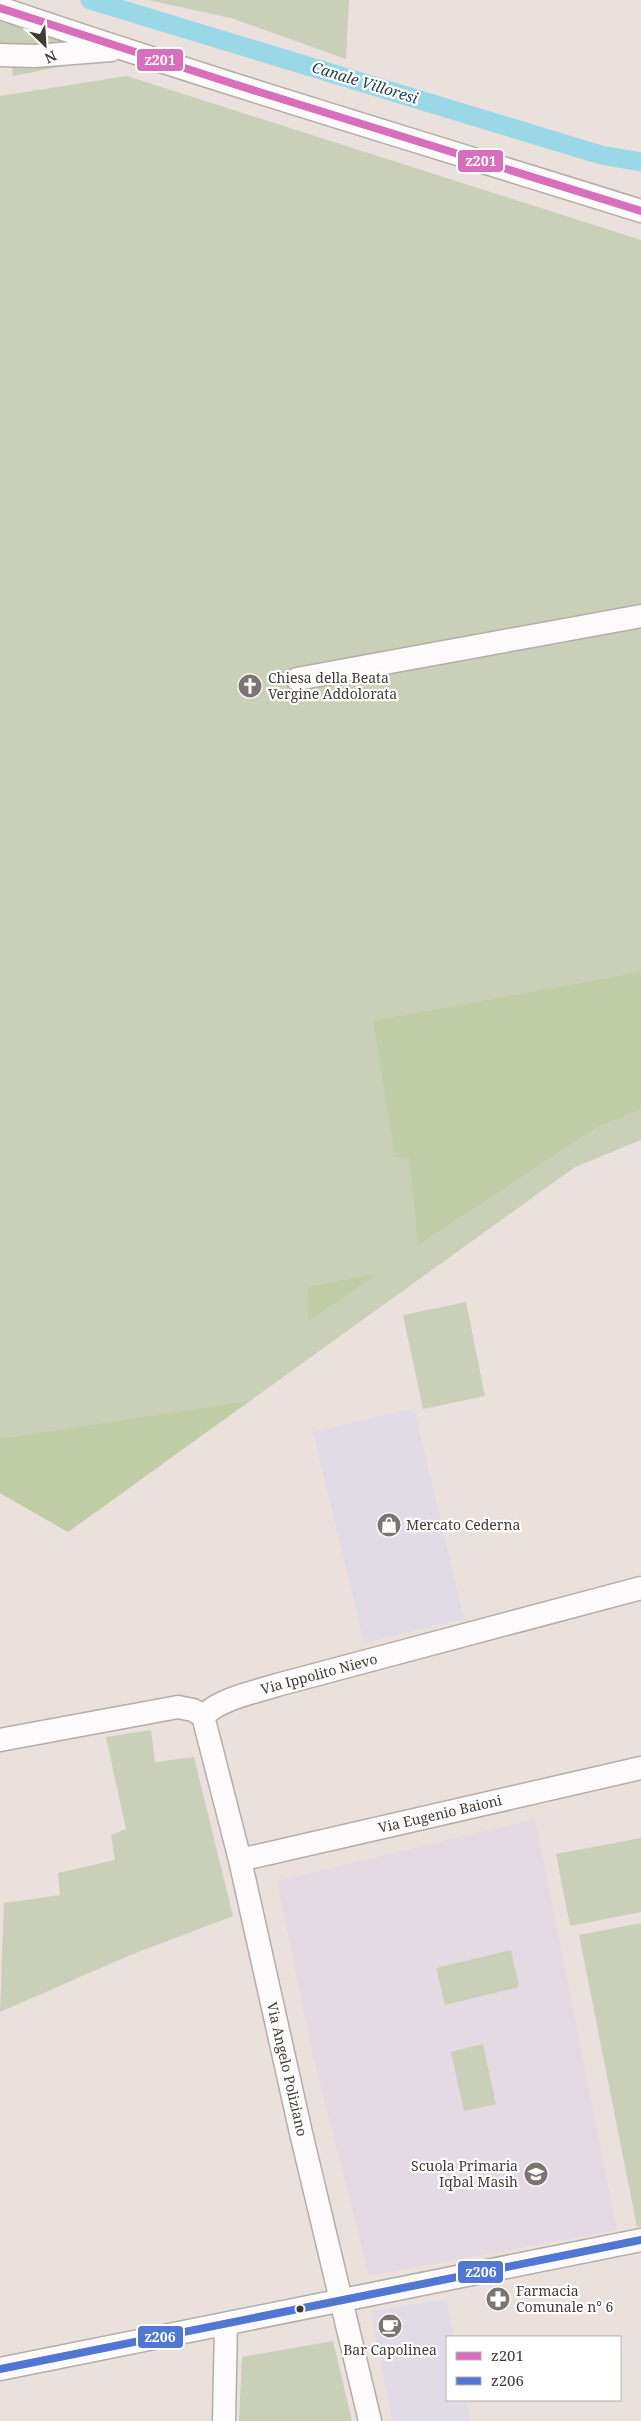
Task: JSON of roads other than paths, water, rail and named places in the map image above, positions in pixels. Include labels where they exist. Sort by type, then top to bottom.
[{"type":"street","points":[[0,8],[120,49],[641,211]]},
{"type":"street","points":[[0,55],[35,56],[120,49]]},
{"type":"street","points":[[297,679],[641,616]]},
{"type":"street","name":"Via Ippolito Nievo","points":[[203,1716],[212,1708],[222,1703],[277,1685],[641,1588]]},
{"type":"street","points":[[0,1740],[178,1707],[193,1710],[203,1716]]},
{"type":"street","name":"Via Angelo Poliziano","points":[[203,1716],[240,1860],[297,2114],[370,2421]]},
{"type":"street","name":"Via Eugenio Baioni","points":[[240,1860],[641,1768]]},
{"type":"street","points":[[0,2369],[641,2240]]},
{"type":"street","points":[[224,2421],[226,2324]]},
{"type":"waterway","name":"Canale Villoresi","points":[[90,0],[601,155],[641,162]]},
{"type":"place","name":"Chiesa della Beata Vergine Addolorata","points":[[250,686]]},
{"type":"place","name":"Mercato Cederna","points":[[389,1525]]},
{"type":"place","name":"Scuola Primaria Iqbal Masih","points":[[536,2174]]},
{"type":"place","name":"Farmacia Comunale n° 6","points":[[498,2299]]},
{"type":"place","name":"Bar Capolinea","points":[[390,2326]]}]
